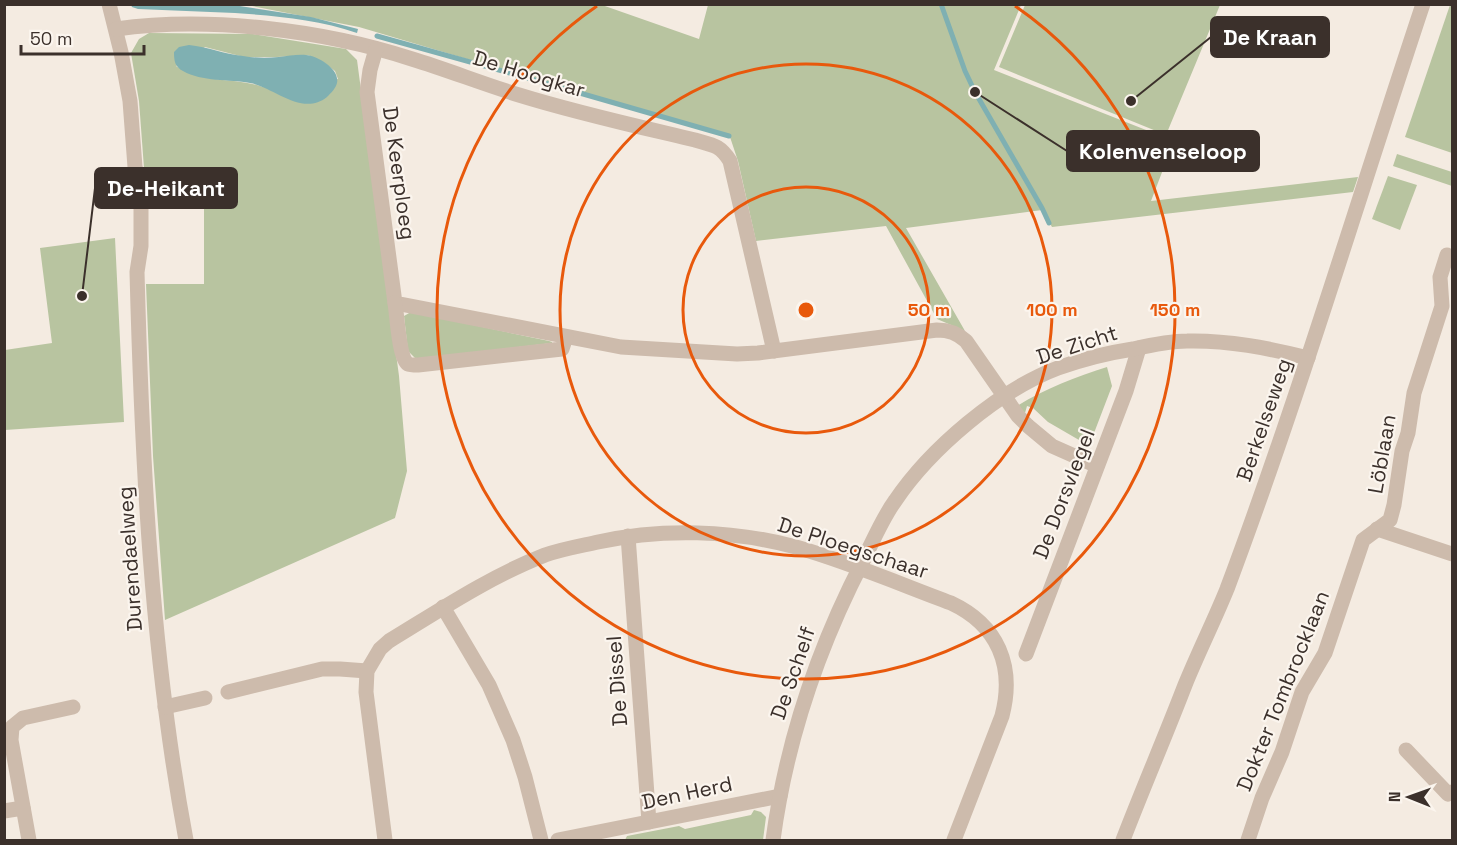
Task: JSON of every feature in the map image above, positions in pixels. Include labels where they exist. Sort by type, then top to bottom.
[{"type":"street","name":"Durendaelweg","points":[[109,4],[130,100],[135,167],[141,189],[141,246],[137,272],[143,451],[156,626],[174,776],[186,840]]},
{"type":"street","name":"Berkelseweg","points":[[1123,840],[1226,591],[1308,358],[1423,4]]},
{"type":"street","name":"De Hoogkar","points":[[116,29],[147,25],[222,25],[261,28],[327,38],[410,58],[546,103],[695,140],[723,150],[730,161],[774,351]]},
{"type":"street","name":"De Keerploeg","points":[[376,49],[367,92],[402,353],[406,362],[410,365],[418,365],[562,349],[566,337]]},
{"type":"street","name":"Löblaan","points":[[1377,529],[1390,520],[1402,451],[1408,433],[1413,393],[1447,307],[1440,277],[1447,255]]},
{"type":"street","points":[[395,303],[621,347],[737,354],[947,330],[966,341],[1023,421],[1052,446],[1097,466]]},
{"type":"street","name":"De Zicht","points":[[859,568],[894,502],[920,469],[955,434],[987,408],[1024,385],[1056,369],[1099,355],[1162,343],[1186,341],[1243,344],[1308,358]]},
{"type":"street","name":"De Dorsvlegel","points":[[1026,654],[1126,391],[1139,348]]},
{"type":"street","points":[[1377,529],[1452,554]]},
{"type":"street","name":"Dokter Tombrocklaan","points":[[1248,840],[1302,692],[1325,653],[1362,540],[1377,529]]},
{"type":"street","name":"De Ploegschaar","points":[[367,671],[380,649],[389,641],[499,575],[547,554],[628,536],[682,533],[757,538],[795,547],[859,568],[965,609],[983,625],[995,641],[1005,666],[1006,700],[1002,716],[954,840]]},
{"type":"street","name":"De Dissel","points":[[628,536],[649,822]]},
{"type":"street","name":"De Schelf","points":[[780,796],[802,708],[815,668],[859,568]]},
{"type":"street","points":[[443,607],[489,685],[513,740],[541,840]]},
{"type":"street","points":[[228,692],[322,669],[367,671],[366,692],[385,840]]},
{"type":"street","points":[[165,707],[205,698]]},
{"type":"street","points":[[29,840],[11,740],[12,727],[23,718],[73,707]]},
{"type":"street","points":[[1406,750],[1448,794],[1452,792]]},
{"type":"street","points":[[773,840],[780,796]]},
{"type":"street","name":"Den Herd","points":[[558,840],[780,796]]},
{"type":"street","points":[[4,811],[23,808]]},
{"type":"green space","points":[[1025,4],[1220,5],[1166,135],[999,67]]},
{"type":"green space","points":[[247,5],[602,5],[699,39],[708,5],[1021,5],[994,70],[1174,141],[1151,201],[1358,177],[1353,192],[1052,227],[1042,210],[906,228],[965,331],[937,319],[886,226],[756,241],[738,161],[730,137],[359,27]]},
{"type":"green space","points":[[1450,5],[1452,5],[1452,153],[1405,137]]},
{"type":"green space","points":[[149,33],[253,34],[346,49],[357,60],[399,376],[407,471],[395,518],[165,620],[153,456],[146,284],[204,284],[204,170],[144,168],[139,101],[131,53],[139,39]],"holes":[[[205,47],[244,57],[308,55],[335,71],[338,79],[263,87],[208,78],[186,72],[176,66]]]},
{"type":"green space","points":[[1397,154],[1452,172],[1452,186],[1393,166]]},
{"type":"green space","points":[[1388,176],[1417,185],[1400,230],[1372,219]]},
{"type":"green space","points":[[115,238],[124,422],[5,430],[5,350],[52,343],[40,248]]},
{"type":"green space","points":[[411,312],[552,343],[416,359],[408,351],[404,316]]},
{"type":"green space","points":[[1107,367],[1112,386],[1086,454],[1082,453],[1079,440],[1048,422],[1033,408],[1027,406],[1025,413],[1017,406],[1061,384]]},
{"type":"green space","points":[[754,810],[766,817],[763,840],[625,840],[627,836],[679,826],[685,829],[751,815]]},
{"type":"water","points":[[131,5],[233,5],[311,17],[358,29],[357,33],[327,24],[281,17],[138,9]]},
{"type":"water","points":[[189,45],[252,57],[311,56],[332,68],[337,83],[327,97],[308,104],[288,99],[250,83],[190,75],[177,66],[174,52],[179,47]]},
{"type":"waterway","points":[[941,4],[975,92],[1049,223]]},
{"type":"waterway","points":[[377,36],[729,136]]},
{"type":"place","name":"Kolenvenseloop","points":[[975,92]]},
{"type":"place","name":"De Kraan","points":[[1131,101]]},
{"type":"place","name":"De-Heikant","points":[[82,296]]}]
